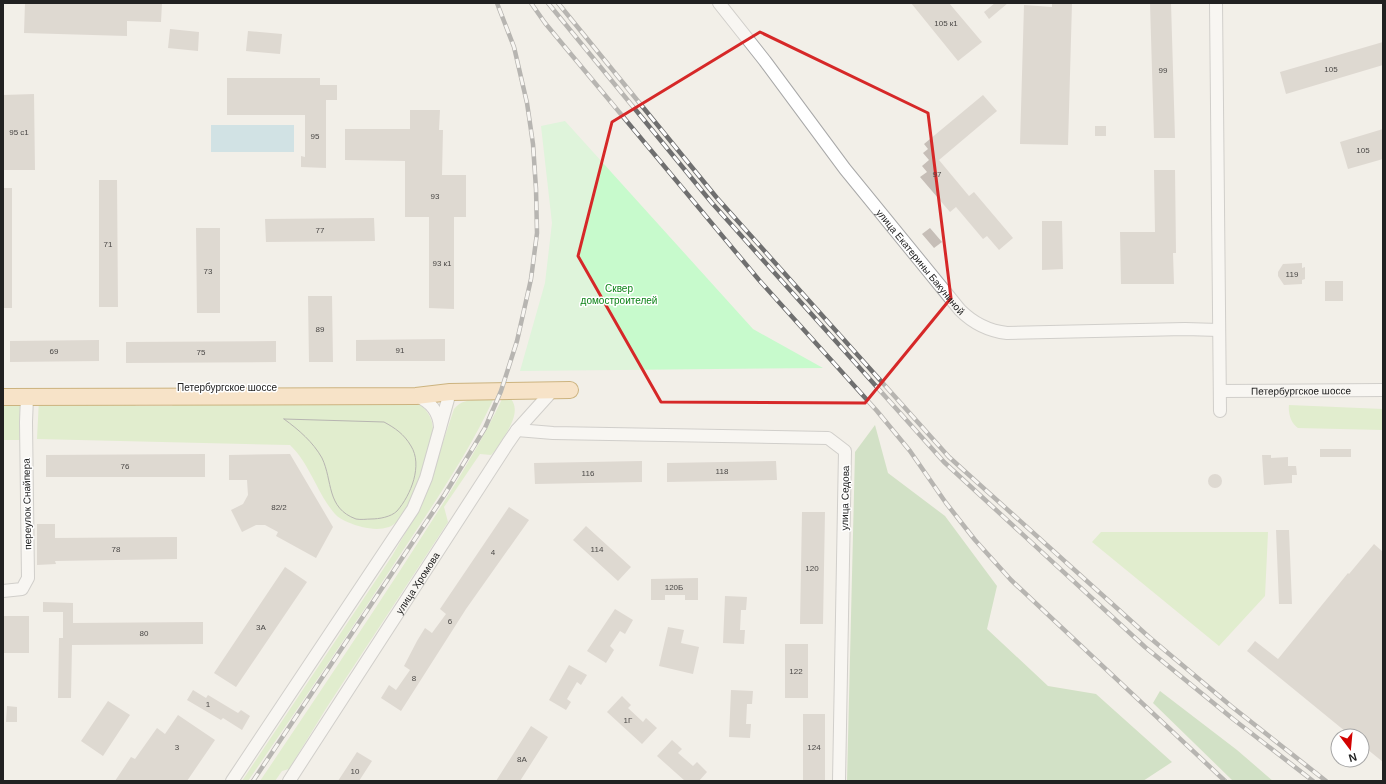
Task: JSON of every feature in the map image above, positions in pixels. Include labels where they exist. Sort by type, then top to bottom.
[{"type":"main road","name":"Петербургское шоссе","points":[[3,397],[27,392],[298,391],[415,386],[450,392]]},
{"type":"main road","name":"Петербургское шоссе","points":[[3,387],[27,392]]},
{"type":"main road","name":"Петербургское шоссе","points":[[298,391],[416,396],[450,392],[570,390]]},
{"type":"street","name":"улица Екатерины Бакуниной","points":[[719,3],[877,209],[960,310],[972,320],[986,328],[1007,333],[1185,329],[1219,330]]},
{"type":"street","points":[[1216,3],[1220,411]]},
{"type":"street","name":"улица Хромова","points":[[289,781],[517,430],[553,390]]},
{"type":"street","name":"Петербургское шоссе","points":[[1220,391],[1383,390]]},
{"type":"street","name":"переулок Снайпера","points":[[3,591],[22,589],[28,578],[27,392]]},
{"type":"street","points":[[232,781],[406,521],[421,491],[440,432],[450,392]]},
{"type":"street","points":[[416,396],[428,402],[435,410],[439,420],[440,432]]},
{"type":"street","name":"улица Седова","points":[[517,430],[552,433],[828,438],[845,451],[839,781]]},
{"type":"highlighted area","points":[[760,32],[928,113],[951,298],[865,403],[661,402],[578,256],[612,122]]},
{"type":"green space","name":"Сквер домостроителей","points":[[565,121],[753,329],[823,368],[520,371],[545,283],[552,223],[541,126]]},
{"type":"green space","points":[[213,398],[217,405],[420,404],[430,416],[433,432],[417,484],[404,512],[397,522],[389,527],[379,529],[359,526],[347,522],[337,516],[323,497],[303,461],[290,445],[37,439],[39,399],[130,399],[136,406],[172,406],[176,399]]},
{"type":"green space","points":[[502,399],[511,399],[515,411],[503,439],[491,455],[480,454],[444,507],[448,522],[327,707],[289,769],[282,771],[275,781],[260,781],[368,620],[442,505],[480,442]]},
{"type":"green space","points":[[493,400],[460,461],[380,586],[248,781],[242,781],[392,556],[413,520],[427,490],[454,409],[458,405],[467,401]]},
{"type":"green space","points":[[3,402],[22,402],[20,440],[3,440]]},
{"type":"green space","points":[[1289,405],[1383,409],[1383,430],[1298,428],[1290,418]]},
{"type":"green space","points":[[875,425],[888,473],[945,516],[997,586],[987,629],[1048,686],[1096,694],[1172,762],[1143,781],[847,781],[855,452]]},
{"type":"green space","points":[[1101,532],[1268,532],[1265,596],[1219,646],[1092,542]]},
{"type":"green space","points":[[1160,691],[1237,750],[1273,781],[1233,781],[1153,703]]},
{"type":"water","points":[[211,125],[294,125],[294,152],[211,152]]},
{"type":"building","points":[[25,3],[162,3],[161,22],[127,21],[127,36],[24,33]]},
{"type":"building","points":[[911,3],[949,3],[982,42],[958,61]]},
{"type":"building","points":[[995,3],[1008,3],[989,19],[984,12]]},
{"type":"building","points":[[1052,3],[1072,3],[1068,145],[1020,144],[1024,5],[1052,7]]},
{"type":"building","points":[[1150,3],[1171,3],[1175,138],[1154,138]]},
{"type":"building","points":[[170,29],[199,32],[198,51],[168,48]]},
{"type":"building","points":[[248,31],[282,34],[280,54],[246,51]]},
{"type":"building","points":[[1383,42],[1383,65],[1286,94],[1280,72]]},
{"type":"building","points":[[227,78],[320,78],[320,85],[337,85],[337,100],[326,100],[326,168],[301,167],[301,156],[305,157],[305,115],[227,115]]},
{"type":"building","points":[[34,94],[35,170],[3,170],[3,95]]},
{"type":"building","points":[[983,95],[997,111],[939,160],[969,196],[974,192],[1013,238],[999,250],[987,236],[983,239],[956,207],[950,212],[920,177],[927,172],[922,166],[929,160],[923,153],[928,149],[924,144]]},
{"type":"building","points":[[410,110],[440,110],[439,130],[443,130],[442,175],[466,175],[466,217],[454,217],[454,309],[429,308],[429,217],[405,217],[405,161],[345,160],[345,129],[410,129]]},
{"type":"building","points":[[1095,126],[1106,126],[1106,136],[1095,136]]},
{"type":"building","points":[[1383,129],[1383,159],[1348,169],[1340,142]]},
{"type":"building","points":[[1154,170],[1175,170],[1176,253],[1173,253],[1174,284],[1121,284],[1120,232],[1155,232]]},
{"type":"building","points":[[99,180],[117,180],[118,307],[99,307]]},
{"type":"building","points":[[3,188],[12,188],[12,308],[3,308]]},
{"type":"building","points":[[374,218],[375,241],[266,242],[265,219]]},
{"type":"building","points":[[1042,221],[1062,221],[1063,269],[1042,270]]},
{"type":"building","points":[[196,228],[220,228],[220,313],[197,313]]},
{"type":"building","points":[[930,228],[942,242],[934,248],[922,234]]},
{"type":"building","points":[[1302,263],[1302,268],[1305,267],[1305,279],[1302,280],[1302,284],[1284,285],[1278,276],[1278,272],[1283,264]]},
{"type":"building","points":[[1325,281],[1343,281],[1343,301],[1325,301]]},
{"type":"building","points":[[308,296],[332,296],[333,362],[309,362]]},
{"type":"building","points":[[445,339],[445,361],[356,361],[356,340]]},
{"type":"building","points":[[99,340],[99,361],[10,362],[10,341]]},
{"type":"building","points":[[276,341],[276,362],[126,363],[126,342]]},
{"type":"building","points":[[1320,449],[1351,449],[1351,457],[1320,457]]},
{"type":"building","points":[[205,454],[205,477],[46,477],[46,455]]},
{"type":"building","points":[[290,454],[333,527],[316,558],[276,536],[278,532],[265,525],[256,525],[242,532],[231,510],[243,504],[248,495],[247,480],[229,480],[229,455]]},
{"type":"building","points":[[1262,455],[1271,455],[1271,458],[1288,457],[1288,466],[1296,466],[1297,475],[1292,475],[1292,483],[1264,485]]},
{"type":"building","points":[[642,461],[642,482],[535,484],[534,463]]},
{"type":"building","points":[[776,461],[777,480],[667,482],[667,463]]},
{"type":"building","points":[[1215,474],[1220,476],[1222,481],[1220,486],[1215,488],[1210,486],[1208,481],[1210,476]]},
{"type":"building","points":[[509,507],[529,520],[466,609],[401,711],[381,698],[389,685],[396,690],[410,670],[404,666],[417,641],[425,628],[432,633],[446,614],[440,609]]},
{"type":"building","points":[[802,512],[825,512],[823,624],[800,624]]},
{"type":"building","points":[[37,524],[55,524],[55,538],[177,537],[177,559],[55,561],[56,564],[37,565]]},
{"type":"building","points":[[586,526],[631,567],[618,581],[573,540]]},
{"type":"building","points":[[1276,530],[1289,530],[1292,604],[1279,604]]},
{"type":"building","points":[[1374,544],[1383,552],[1383,762],[1370,751],[1370,728],[1341,728],[1247,651],[1255,641],[1278,659],[1348,573],[1349,574]]},
{"type":"building","points":[[285,567],[307,582],[236,687],[214,673]]},
{"type":"building","points":[[698,578],[698,600],[685,600],[685,595],[665,595],[665,600],[651,600],[651,579]]},
{"type":"building","points":[[725,596],[747,597],[746,610],[741,610],[740,630],[745,630],[744,644],[723,643]]},
{"type":"building","points":[[43,602],[73,603],[73,623],[203,622],[203,644],[72,645],[71,698],[58,698],[59,638],[63,638],[63,612],[43,612]]},
{"type":"building","points":[[615,609],[633,620],[625,634],[620,631],[610,646],[614,650],[606,663],[587,651]]},
{"type":"building","points":[[3,616],[29,616],[29,653],[3,653]]},
{"type":"building","points":[[668,627],[684,630],[681,643],[699,647],[693,674],[659,666]]},
{"type":"building","points":[[785,644],[808,644],[808,698],[785,698]]},
{"type":"building","points":[[569,665],[587,675],[581,685],[577,682],[567,699],[571,702],[566,710],[549,700]]},
{"type":"building","points":[[193,690],[206,698],[208,695],[238,713],[241,710],[250,716],[242,730],[223,718],[221,720],[187,700]]},
{"type":"building","points":[[731,690],[753,691],[752,704],[747,704],[746,724],[751,724],[750,738],[729,737]]},
{"type":"building","points":[[622,696],[631,705],[628,708],[643,722],[646,718],[657,728],[642,744],[607,712]]},
{"type":"building","points":[[108,701],[130,715],[103,756],[81,741]]},
{"type":"building","points":[[7,706],[17,707],[17,722],[6,722]]},
{"type":"building","points":[[803,714],[825,714],[825,781],[803,781]]},
{"type":"building","points":[[178,715],[215,740],[187,781],[115,781],[131,757],[135,759],[157,728],[165,734]]},
{"type":"building","points":[[531,726],[548,737],[520,781],[496,781]]},
{"type":"building","points":[[672,740],[682,749],[678,753],[693,766],[697,762],[707,772],[699,781],[685,781],[657,756]]},
{"type":"building","points":[[357,752],[372,761],[359,781],[338,781]]},
{"type":"tram line","points":[[284,419],[384,422],[396,429],[411,446],[416,462],[416,471],[411,488],[407,497],[397,511],[388,516],[374,519],[356,519],[346,514],[335,501],[322,458],[305,437],[284,419]]},
{"type":"railway","points":[[253,781],[445,494],[485,428],[501,391],[517,341],[531,279],[537,233],[536,189],[533,144],[527,103],[514,47],[497,3]]},
{"type":"railway","points":[[531,3],[545,23],[759,280],[877,411],[910,451],[946,503],[975,540],[1011,580],[1225,781]]},
{"type":"railway","points":[[548,3],[712,203],[944,462],[1145,647],[1233,719],[1313,781]]},
{"type":"railway","points":[[558,3],[717,198],[949,457],[1149,637],[1231,706],[1326,781]]}]
